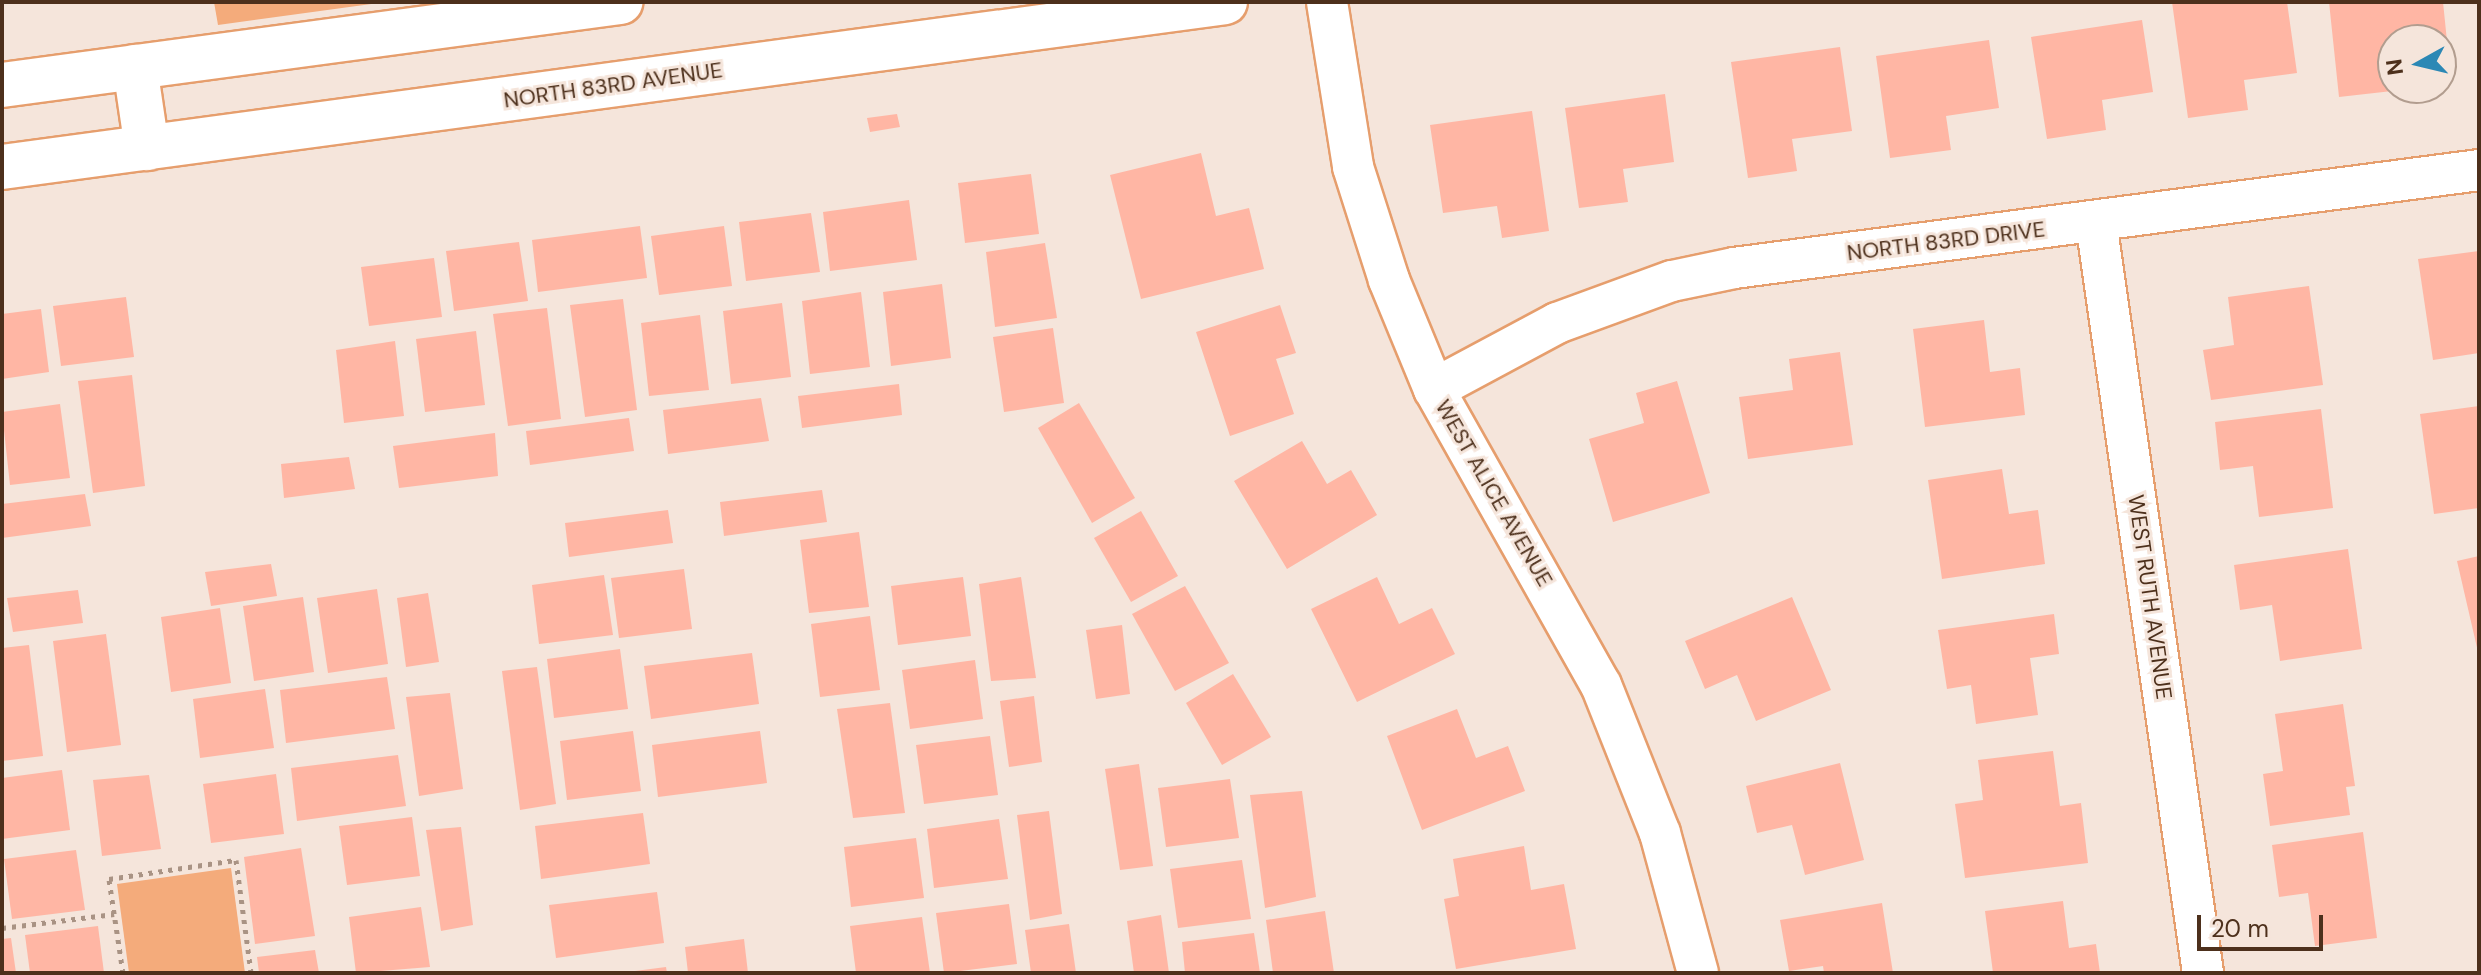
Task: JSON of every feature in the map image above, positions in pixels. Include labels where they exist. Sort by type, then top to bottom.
[{"type":"main road","points":[[2,85],[620,2]]},
{"type":"main road","name":"NORTH 83RD AVENUE","points":[[2,167],[1225,2]]},
{"type":"main road","points":[[135,67],[147,148]]},
{"type":"street","name":"WEST ALICE AVENUE","points":[[1327,2],[1353,167],[1434,389],[1601,685],[1660,833],[1698,973]]},
{"type":"street","name":"NORTH 83RD DRIVE","points":[[1434,389],[1557,323],[1672,281],[2479,170]]},
{"type":"street","name":"WEST RUTH AVENUE","points":[[2096,222],[2203,973]]},
{"type":"path","points":[[123,973],[109,879],[236,860],[251,973]]},
{"type":"path","points":[[2,928],[114,914]]},
{"type":"shaded area","points":[[214,2],[386,2],[218,25]]},
{"type":"shaded area","points":[[231,868],[245,973],[129,973],[117,884]]},
{"type":"building","points":[[2172,2],[2287,2],[2297,73],[2244,80],[2248,110],[2188,118]]},
{"type":"building","points":[[2329,2],[2443,2],[2445,24],[2377,24],[2377,93],[2339,97]]},
{"type":"building","points":[[2142,20],[2153,92],[2102,100],[2106,130],[2047,139],[2031,37]]},
{"type":"building","points":[[1989,40],[1999,108],[1946,116],[1951,150],[1890,158],[1876,56]]},
{"type":"building","points":[[1840,47],[1852,131],[1792,139],[1797,171],[1748,178],[1731,62]]},
{"type":"building","points":[[1665,94],[1674,162],[1623,169],[1628,202],[1579,208],[1565,108]]},
{"type":"building","points":[[1532,111],[1549,231],[1502,238],[1497,206],[1443,213],[1430,125]]},
{"type":"building","points":[[897,114],[900,127],[870,132],[867,118]]},
{"type":"building","points":[[1201,153],[1216,216],[1249,208],[1264,269],[1141,299],[1110,175]]},
{"type":"building","points":[[1031,174],[1039,234],[965,243],[958,183]]},
{"type":"building","points":[[909,200],[917,260],[830,271],[823,212]]},
{"type":"building","points":[[811,213],[820,272],[746,281],[739,222]]},
{"type":"building","points":[[640,226],[647,278],[538,292],[532,240]]},
{"type":"building","points":[[724,226],[732,286],[659,295],[651,236]]},
{"type":"building","points":[[519,242],[528,301],[454,311],[446,251]]},
{"type":"building","points":[[1045,243],[1057,318],[995,327],[986,252]]},
{"type":"building","points":[[2479,251],[2479,353],[2433,360],[2418,259]]},
{"type":"building","points":[[434,258],[442,317],[369,326],[361,267]]},
{"type":"building","points":[[942,284],[951,358],[891,366],[883,292]]},
{"type":"building","points":[[2309,286],[2323,385],[2211,400],[2203,350],[2234,345],[2228,297]]},
{"type":"building","points":[[861,292],[870,367],[810,374],[802,301]]},
{"type":"building","points":[[126,297],[134,357],[61,366],[53,306]]},
{"type":"building","points":[[623,299],[637,410],[585,417],[570,305]]},
{"type":"building","points":[[782,303],[791,377],[731,384],[723,311]]},
{"type":"building","points":[[1280,305],[1296,353],[1276,359],[1294,414],[1230,436],[1196,332]]},
{"type":"building","points":[[547,308],[561,419],[508,426],[493,314]]},
{"type":"building","points":[[41,309],[49,372],[2,379],[2,314]]},
{"type":"building","points":[[700,315],[709,390],[649,396],[641,323]]},
{"type":"building","points":[[1984,320],[1990,372],[2020,368],[2025,415],[1925,427],[1913,329]]},
{"type":"building","points":[[1053,328],[1064,403],[1004,412],[993,337]]},
{"type":"building","points":[[476,331],[485,405],[425,412],[416,339]]},
{"type":"building","points":[[395,341],[404,416],[344,423],[336,350]]},
{"type":"building","points":[[1840,352],[1853,445],[1748,459],[1739,397],[1793,390],[1789,359]]},
{"type":"building","points":[[132,375],[145,486],[93,493],[78,381]]},
{"type":"building","points":[[1677,381],[1710,493],[1613,522],[1589,439],[1644,423],[1636,393]]},
{"type":"building","points":[[899,384],[902,415],[802,428],[798,396]]},
{"type":"building","points":[[761,398],[769,441],[668,454],[663,410]]},
{"type":"building","points":[[1079,403],[1135,498],[1092,523],[1038,428]]},
{"type":"building","points":[[60,404],[70,478],[10,485],[2,412]]},
{"type":"building","points":[[2479,406],[2479,508],[2434,514],[2420,414]]},
{"type":"building","points":[[2321,409],[2333,508],[2259,517],[2253,466],[2220,470],[2215,422]]},
{"type":"building","points":[[629,418],[634,451],[530,465],[526,431]]},
{"type":"building","points":[[495,433],[498,476],[399,488],[393,446]]},
{"type":"building","points":[[1302,441],[1327,484],[1351,470],[1377,515],[1287,569],[1234,481]]},
{"type":"building","points":[[349,457],[355,489],[284,498],[281,464]]},
{"type":"building","points":[[2002,469],[2009,514],[2038,510],[2045,564],[1942,579],[1928,480]]},
{"type":"building","points":[[822,490],[827,522],[724,536],[720,502]]},
{"type":"building","points":[[85,494],[91,526],[2,538],[2,504]]},
{"type":"building","points":[[668,510],[673,543],[569,557],[565,523]]},
{"type":"building","points":[[1141,511],[1178,576],[1131,602],[1094,538]]},
{"type":"building","points":[[859,532],[869,607],[809,613],[800,540]]},
{"type":"building","points":[[2348,549],[2362,649],[2280,661],[2272,605],[2240,610],[2234,565]]},
{"type":"building","points":[[2479,556],[2479,652],[2478,652],[2457,561]]},
{"type":"building","points":[[271,564],[277,596],[211,606],[205,572]]},
{"type":"building","points":[[684,569],[692,629],[619,638],[611,578]]},
{"type":"building","points":[[604,575],[613,635],[539,644],[532,585]]},
{"type":"building","points":[[963,577],[971,636],[898,645],[891,586]]},
{"type":"building","points":[[1021,577],[1036,678],[991,681],[979,584]]},
{"type":"building","points":[[1377,577],[1399,624],[1432,608],[1455,654],[1357,702],[1311,609]]},
{"type":"building","points":[[1185,586],[1229,663],[1175,691],[1132,614]]},
{"type":"building","points":[[377,589],[388,664],[328,673],[317,598]]},
{"type":"building","points":[[78,590],[83,623],[13,632],[7,598]]},
{"type":"building","points":[[428,593],[439,662],[406,667],[397,598]]},
{"type":"building","points":[[303,597],[314,672],[254,681],[243,606]]},
{"type":"building","points":[[1792,597],[1831,690],[1756,721],[1737,675],[1705,689],[1685,641]]},
{"type":"building","points":[[220,608],[231,683],[171,692],[161,617]]},
{"type":"building","points":[[2054,614],[2059,654],[2030,658],[2038,715],[1976,724],[1971,685],[1947,689],[1938,630]]},
{"type":"building","points":[[870,616],[880,690],[820,697],[811,624]]},
{"type":"building","points":[[1122,625],[1130,694],[1096,699],[1086,630]]},
{"type":"building","points":[[106,634],[121,745],[67,752],[53,641]]},
{"type":"building","points":[[29,645],[43,756],[2,761],[2,648]]},
{"type":"building","points":[[620,649],[628,709],[554,718],[547,659]]},
{"type":"building","points":[[752,653],[759,704],[651,719],[644,666]]},
{"type":"building","points":[[975,660],[983,719],[910,729],[902,670]]},
{"type":"building","points":[[537,667],[556,804],[520,810],[502,671]]},
{"type":"building","points":[[1233,674],[1271,737],[1222,765],[1186,703]]},
{"type":"building","points":[[387,677],[395,729],[286,743],[280,690]]},
{"type":"building","points":[[265,689],[274,748],[200,758],[193,699]]},
{"type":"building","points":[[450,693],[463,789],[419,796],[406,697]]},
{"type":"building","points":[[1034,696],[1042,762],[1009,767],[1000,701]]},
{"type":"building","points":[[890,703],[905,813],[853,818],[837,709]]},
{"type":"building","points":[[2343,704],[2355,786],[2346,787],[2350,815],[2270,826],[2263,774],[2283,771],[2275,714]]},
{"type":"building","points":[[1457,709],[1476,758],[1508,746],[1525,791],[1422,830],[1387,736]]},
{"type":"building","points":[[633,731],[641,791],[567,800],[560,741]]},
{"type":"building","points":[[760,731],[767,783],[658,797],[652,745]]},
{"type":"building","points":[[990,736],[998,795],[924,804],[916,745]]},
{"type":"building","points":[[2053,751],[2060,806],[2081,803],[2088,863],[1965,878],[1955,804],[1983,800],[1978,760]]},
{"type":"building","points":[[398,755],[406,806],[297,821],[291,768]]},
{"type":"building","points":[[1840,763],[1864,860],[1805,875],[1792,825],[1757,833],[1746,786]]},
{"type":"building","points":[[1139,764],[1153,866],[1120,870],[1105,769]]},
{"type":"building","points":[[62,770],[70,830],[2,839],[2,778]]},
{"type":"building","points":[[276,774],[284,834],[211,843],[203,784]]},
{"type":"building","points":[[149,775],[161,849],[102,856],[93,780]]},
{"type":"building","points":[[1230,779],[1239,838],[1166,847],[1158,788]]},
{"type":"building","points":[[1302,791],[1316,897],[1265,908],[1250,795]]},
{"type":"building","points":[[1049,811],[1062,914],[1030,920],[1017,815]]},
{"type":"building","points":[[643,813],[650,864],[541,879],[535,826]]},
{"type":"building","points":[[412,817],[420,876],[347,885],[339,826]]},
{"type":"building","points":[[999,819],[1008,879],[934,888],[927,829]]},
{"type":"building","points":[[461,827],[473,925],[441,931],[426,830]]},
{"type":"building","points":[[2363,832],[2377,938],[2315,946],[2308,893],[2279,897],[2272,845]]},
{"type":"building","points":[[916,838],[924,898],[851,907],[844,847]]},
{"type":"building","points":[[1524,846],[1531,890],[1564,884],[1576,949],[1456,969],[1444,899],[1459,896],[1453,859]]},
{"type":"building","points":[[301,848],[315,936],[255,944],[244,857]]},
{"type":"building","points":[[76,850],[85,910],[12,919],[4,859]]},
{"type":"building","points":[[1242,860],[1251,919],[1178,928],[1170,869]]},
{"type":"building","points":[[657,892],[664,943],[556,958],[549,905]]},
{"type":"building","points":[[2063,901],[2069,948],[2096,944],[2100,973],[1993,973],[1985,911]]},
{"type":"building","points":[[1882,903],[1893,973],[1824,973],[1823,966],[1789,971],[1780,920]]},
{"type":"building","points":[[1009,904],[1017,964],[944,973],[936,913]]},
{"type":"building","points":[[421,907],[430,967],[356,973],[349,917]]},
{"type":"building","points":[[1325,911],[1334,973],[1273,973],[1266,920]]},
{"type":"building","points":[[1161,915],[1169,973],[1134,973],[1127,921]]},
{"type":"building","points":[[922,917],[930,973],[856,973],[850,926]]},
{"type":"building","points":[[1069,924],[1076,973],[1031,973],[1025,930]]},
{"type":"building","points":[[98,926],[104,973],[30,973],[25,935]]},
{"type":"building","points":[[1254,933],[1260,973],[1185,973],[1182,942]]},
{"type":"building","points":[[11,938],[16,973],[2,973],[2,939]]},
{"type":"building","points":[[744,939],[748,973],[688,973],[685,947]]},
{"type":"building","points":[[315,950],[319,973],[259,973],[257,957]]},
{"type":"building","points":[[666,967],[667,973],[635,973],[635,971]]}]
